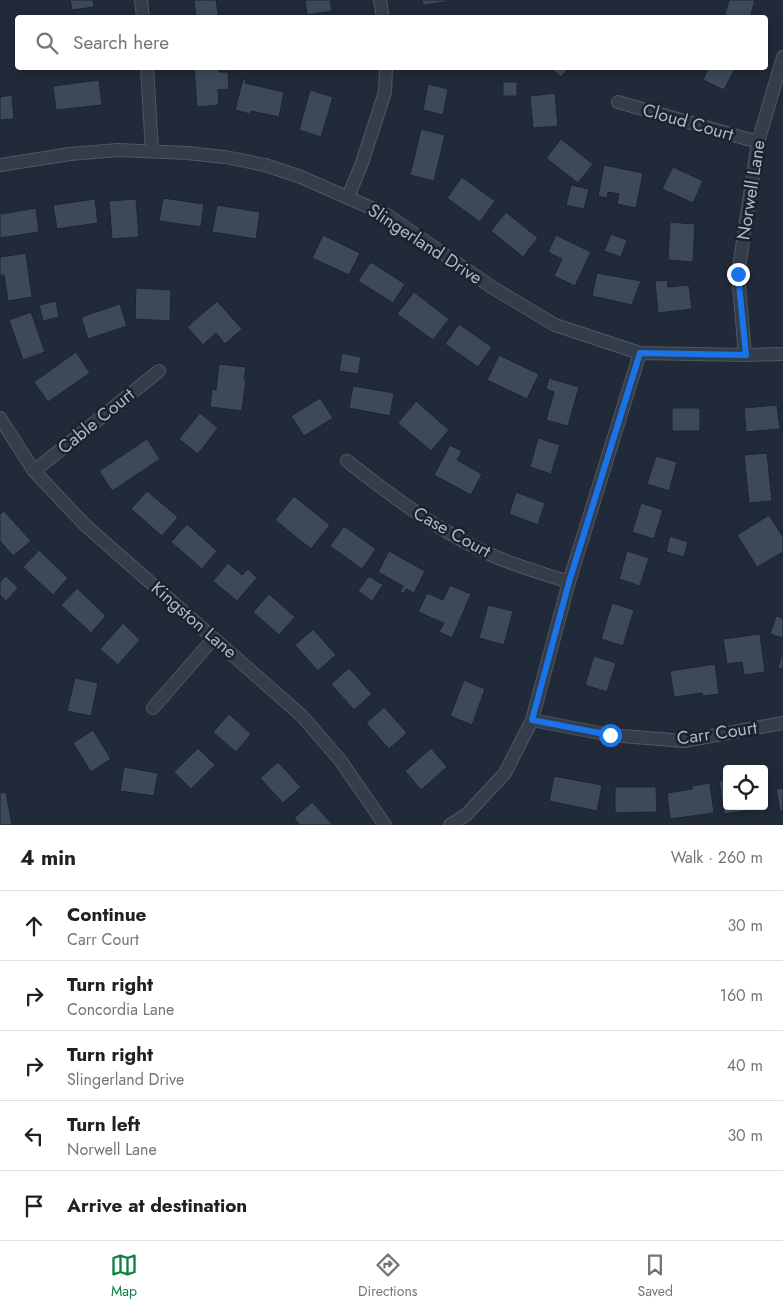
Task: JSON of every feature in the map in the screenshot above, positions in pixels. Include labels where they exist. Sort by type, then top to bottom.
[{"type":"street","points":[[141,0],[144,15]]},
{"type":"street","points":[[380,0],[382,15]]},
{"type":"street","name":"Norwell Lane","points":[[746,355],[738,274],[758,142],[783,57]]},
{"type":"street","points":[[147,70],[152,151]]},
{"type":"street","points":[[348,197],[362,163],[385,92],[386,70]]},
{"type":"street","name":"Cloud Court","points":[[618,102],[758,142]]},
{"type":"street","name":"Slingerland Drive","points":[[0,165],[70,154],[118,150],[225,157],[265,166],[301,178],[387,215],[493,288],[555,325],[640,353],[783,354]]},
{"type":"street","points":[[450,825],[466,815],[505,773],[532,720],[569,582],[640,353]]},
{"type":"street","name":"Cable Court","points":[[34,471],[159,371]]},
{"type":"street","name":"Kingston Lane","points":[[0,418],[34,471],[85,525],[302,716],[340,760],[386,825]]},
{"type":"street","name":"Case Court","points":[[347,461],[419,516],[458,538],[495,557],[569,582]]},
{"type":"street","points":[[153,708],[214,639]]},
{"type":"street","name":"Carr Court","points":[[532,720],[610,735],[684,741],[783,723]]},
{"type":"building","points":[[70,0],[93,0],[94,7],[72,10]]},
{"type":"building","points":[[194,0],[216,0],[218,15],[196,15]]},
{"type":"building","points":[[305,0],[330,0],[332,11],[307,15]]},
{"type":"building","points":[[422,0],[446,0],[446,2],[423,5]]},
{"type":"building","points":[[729,0],[755,0],[751,15],[725,15]]},
{"type":"building","points":[[194,70],[228,72],[229,89],[218,90],[219,105],[197,107]]},
{"type":"building","points":[[552,70],[567,70],[561,77]]},
{"type":"building","points":[[708,70],[734,70],[724,90],[703,80]]},
{"type":"building","points":[[243,79],[246,80],[245,83],[284,92],[279,117],[251,111],[250,114],[235,110]]},
{"type":"building","points":[[99,80],[102,105],[56,110],[53,86]]},
{"type":"building","points":[[503,82],[517,82],[517,96],[503,96]]},
{"type":"building","points":[[428,84],[448,89],[443,115],[423,110]]},
{"type":"building","points":[[310,90],[333,97],[321,137],[299,130]]},
{"type":"building","points":[[555,93],[558,126],[533,128],[530,96]]},
{"type":"building","points":[[12,95],[14,119],[0,120],[0,97]]},
{"type":"building","points":[[421,129],[445,135],[434,181],[410,175]]},
{"type":"building","points":[[561,139],[593,164],[578,183],[546,158]]},
{"type":"building","points":[[604,165],[643,173],[636,208],[617,204],[619,194],[608,192],[607,198],[598,196]]},
{"type":"building","points":[[673,167],[703,181],[693,203],[662,189]]},
{"type":"building","points":[[462,177],[495,201],[480,222],[447,198]]},
{"type":"building","points":[[571,185],[589,189],[584,209],[566,205]]},
{"type":"building","points":[[163,198],[204,204],[201,227],[159,221]]},
{"type":"building","points":[[95,199],[98,223],[57,229],[53,205]]},
{"type":"building","points":[[136,199],[139,237],[112,239],[109,201]]},
{"type":"building","points":[[217,205],[260,212],[256,239],[212,232]]},
{"type":"building","points":[[36,208],[39,232],[0,238],[0,214]]},
{"type":"building","points":[[506,212],[538,238],[523,257],[491,231]]},
{"type":"building","points":[[670,222],[695,224],[693,262],[668,260]]},
{"type":"building","points":[[611,234],[627,240],[621,257],[604,251]]},
{"type":"building","points":[[323,235],[360,253],[349,275],[312,258]]},
{"type":"building","points":[[556,235],[591,252],[575,286],[554,276],[562,259],[548,252]]},
{"type":"building","points":[[26,253],[32,297],[8,301],[4,275],[0,275],[0,257]]},
{"type":"building","points":[[371,262],[405,284],[393,303],[358,281]]},
{"type":"building","points":[[597,273],[641,281],[632,305],[592,296]]},
{"type":"building","points":[[667,280],[668,287],[689,285],[692,309],[658,313],[655,281]]},
{"type":"building","points":[[136,288],[171,290],[170,321],[135,319]]},
{"type":"building","points":[[414,292],[449,319],[433,340],[397,314]]},
{"type":"building","points":[[56,301],[59,317],[43,321],[39,305]]},
{"type":"building","points":[[217,301],[242,329],[225,344],[216,333],[203,345],[187,327]]},
{"type":"building","points":[[120,304],[127,326],[88,339],[81,317]]},
{"type":"building","points":[[31,312],[45,352],[23,360],[9,320]]},
{"type":"building","points":[[459,324],[492,347],[478,367],[445,344]]},
{"type":"building","points":[[76,352],[90,373],[48,402],[34,382]]},
{"type":"building","points":[[342,353],[361,357],[358,374],[339,371]]},
{"type":"building","points":[[499,355],[539,374],[527,399],[487,380]]},
{"type":"building","points":[[219,364],[246,367],[242,411],[210,407],[212,389],[216,390]]},
{"type":"building","points":[[549,378],[579,387],[568,426],[546,420],[554,392],[546,389]]},
{"type":"building","points":[[353,386],[394,393],[390,416],[349,408]]},
{"type":"building","points":[[320,398],[333,418],[304,436],[291,416]]},
{"type":"building","points":[[416,401],[449,430],[431,451],[398,423]]},
{"type":"building","points":[[777,405],[780,429],[746,432],[744,408]]},
{"type":"building","points":[[672,408],[700,408],[700,431],[672,431]]},
{"type":"building","points":[[200,413],[218,428],[198,454],[179,439]]},
{"type":"building","points":[[538,438],[560,445],[551,474],[530,467]]},
{"type":"building","points":[[147,439],[160,459],[112,491],[99,471]]},
{"type":"building","points":[[450,445],[462,451],[457,460],[482,474],[471,495],[434,475]]},
{"type":"building","points":[[767,453],[772,501],[749,503],[744,455]]},
{"type":"building","points":[[656,456],[677,462],[669,491],[647,484]]},
{"type":"building","points":[[147,491],[178,517],[162,536],[131,509]]},
{"type":"building","points":[[516,492],[545,503],[538,525],[509,514]]},
{"type":"building","points":[[294,496],[330,525],[311,549],[275,520]]},
{"type":"building","points":[[641,503],[663,510],[654,539],[632,532]]},
{"type":"building","points":[[4,511],[31,541],[13,556],[0,541],[0,514]]},
{"type":"building","points":[[769,515],[783,537],[783,552],[757,567],[737,535]]},
{"type":"building","points":[[187,524],[217,551],[202,569],[171,542]]},
{"type":"building","points":[[344,526],[376,549],[362,569],[330,546]]},
{"type":"building","points":[[670,536],[688,542],[684,557],[666,552]]},
{"type":"building","points":[[39,550],[68,578],[53,595],[23,567]]},
{"type":"building","points":[[389,551],[425,571],[414,593],[406,589],[403,594],[400,592],[403,586],[378,572]]},
{"type":"building","points":[[627,551],[649,558],[640,586],[619,579]]},
{"type":"building","points":[[228,563],[242,575],[248,569],[257,578],[237,601],[213,581]]},
{"type":"building","points":[[6,576],[18,588],[6,601],[0,595],[0,582]]},
{"type":"building","points":[[369,576],[383,585],[372,601],[358,591]]},
{"type":"building","points":[[450,585],[471,594],[452,638],[439,632],[444,623],[418,612],[427,593],[443,600]]},
{"type":"building","points":[[77,588],[106,616],[91,633],[61,605]]},
{"type":"building","points":[[269,594],[295,617],[279,635],[253,612]]},
{"type":"building","points":[[612,603],[634,610],[623,646],[601,639]]},
{"type":"building","points":[[488,605],[513,611],[504,645],[479,638]]},
{"type":"building","points":[[776,616],[783,618],[783,638],[770,634]]},
{"type":"building","points":[[123,623],[140,640],[118,665],[100,649]]},
{"type":"building","points":[[313,629],[336,655],[318,671],[295,645]]},
{"type":"building","points":[[760,634],[765,672],[744,675],[742,662],[727,664],[723,639]]},
{"type":"building","points":[[783,649],[783,669],[778,668]]},
{"type":"building","points":[[594,656],[616,663],[607,692],[585,685]]},
{"type":"building","points":[[715,664],[719,694],[703,696],[702,693],[674,697],[670,671]]},
{"type":"building","points":[[349,668],[372,694],[354,710],[331,684]]},
{"type":"building","points":[[75,678],[98,683],[91,716],[67,711]]},
{"type":"building","points":[[464,680],[485,689],[472,725],[450,716]]},
{"type":"building","points":[[384,707],[407,733],[389,749],[366,723]]},
{"type":"building","points":[[229,714],[251,734],[236,752],[213,732]]},
{"type":"building","points":[[93,730],[111,759],[91,772],[73,743]]},
{"type":"building","points":[[198,748],[215,765],[191,789],[174,772]]},
{"type":"building","points":[[431,748],[447,767],[421,790],[405,771]]},
{"type":"building","points":[[278,762],[301,787],[283,803],[260,778]]},
{"type":"building","points":[[124,767],[158,773],[154,796],[120,791]]},
{"type":"building","points":[[554,776],[602,785],[597,811],[549,801]]},
{"type":"building","points":[[723,780],[723,807],[719,781]]},
{"type":"building","points":[[710,783],[714,813],[670,819],[667,793],[692,789],[692,786]]},
{"type":"building","points":[[615,787],[656,787],[657,812],[615,813]]},
{"type":"building","points":[[783,788],[783,811],[780,811],[776,789]]},
{"type":"building","points":[[6,792],[12,825],[0,825],[0,793]]},
{"type":"building","points":[[312,802],[333,825],[300,825],[294,818]]},
{"type":"building","points":[[723,810],[752,810],[724,814]]},
{"type":"route","points":[[610,735],[532,720],[569,582],[640,353],[746,355],[738,274]]}]
